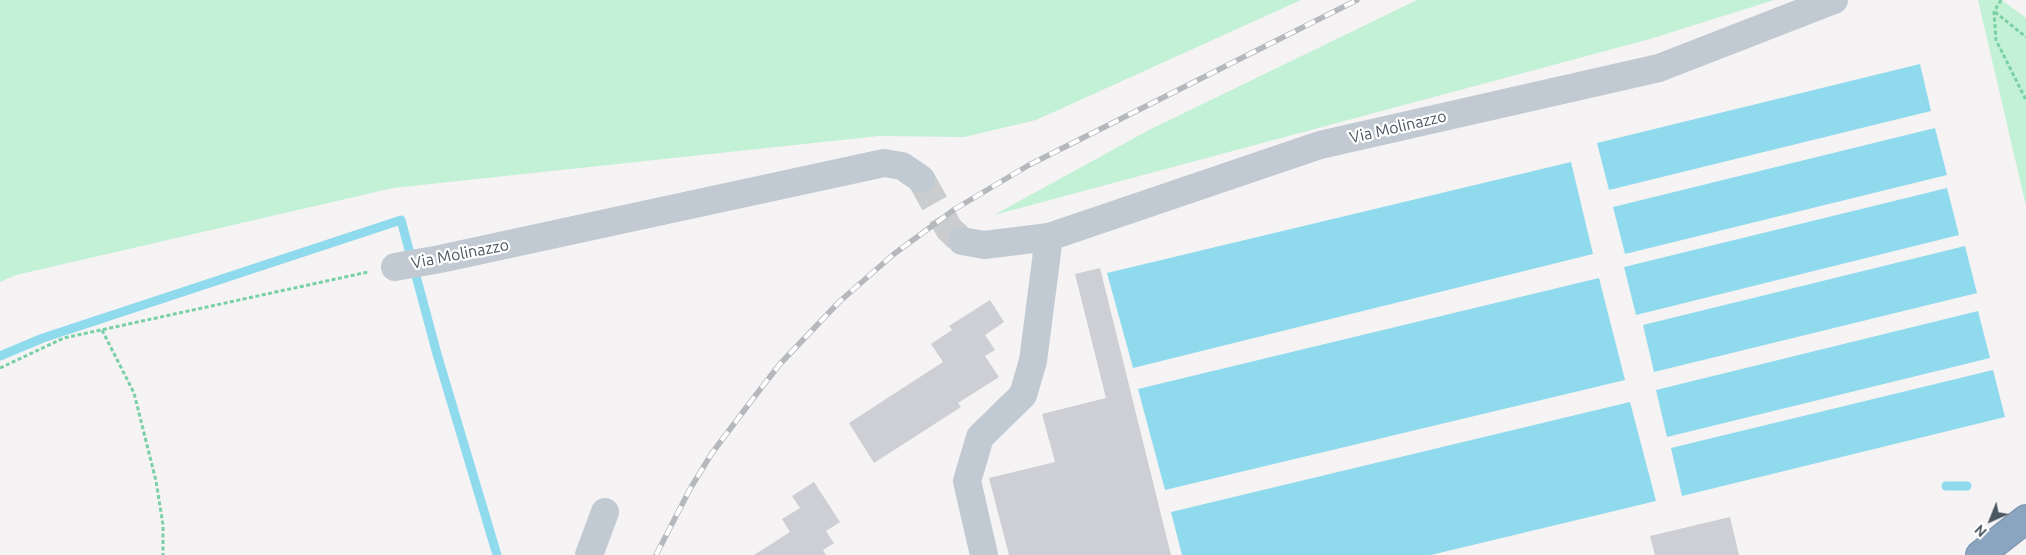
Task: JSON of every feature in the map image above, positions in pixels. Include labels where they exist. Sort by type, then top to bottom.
[{"type":"highway","points":[[1980,555],[2026,519]]},
{"type":"street","name":"Via Molinazzo","points":[[962,242],[984,245],[1049,237],[1320,145],[1659,68],[1834,0]]},
{"type":"street","name":"Via Molinazzo","points":[[395,267],[440,259],[884,163],[902,166],[921,179]]},
{"type":"street","points":[[984,555],[967,481],[980,437],[1023,395],[1033,361],[1049,237]]},
{"type":"street","points":[[589,555],[605,512]]},
{"type":"path","points":[[2001,0],[1994,12],[1996,40],[2026,100]]},
{"type":"path","points":[[1994,12],[2026,37]]},
{"type":"path","name":"Via Molinazzo","points":[[0,368],[64,338],[395,267]]},
{"type":"path","points":[[102,330],[134,393],[156,481],[163,525],[163,555]]},
{"type":"green space","points":[[0,0],[1301,0],[1036,120],[964,137],[879,136],[393,188],[16,275],[0,282]]},
{"type":"green space","points":[[1417,0],[1774,0],[1650,39],[994,215],[1149,130]]},
{"type":"green space","points":[[1978,0],[2002,0],[2026,18],[2026,206]]},
{"type":"water","points":[[1920,64],[1931,111],[1609,190],[1597,143]]},
{"type":"water","points":[[1935,128],[1947,175],[1625,254],[1613,207]]},
{"type":"water","points":[[1571,162],[1593,254],[1133,368],[1107,273]]},
{"type":"water","points":[[1947,188],[1959,235],[1636,315],[1624,267]]},
{"type":"water","points":[[1965,246],[1977,293],[1654,372],[1643,325]]},
{"type":"water","points":[[1599,278],[1625,380],[1165,490],[1138,389]]},
{"type":"water","points":[[1978,311],[1990,358],[1667,437],[1656,390]]},
{"type":"water","points":[[1993,370],[2005,417],[1682,496],[1671,448]]},
{"type":"water","points":[[1630,402],[1656,501],[1431,555],[1182,555],[1171,512]]},
{"type":"building","points":[[1100,268],[1171,555],[1009,555],[989,478],[1055,462],[1042,414],[1106,398],[1075,274]]},
{"type":"building","points":[[990,300],[1004,322],[985,335],[995,350],[985,356],[999,377],[958,403],[961,407],[874,463],[849,423],[943,362],[931,344],[952,330],[949,326]]},
{"type":"building","points":[[814,482],[840,522],[826,531],[834,543],[823,550],[826,555],[754,555],[790,532],[782,519],[800,508],[792,496]]},
{"type":"building","points":[[1730,517],[1739,555],[1655,555],[1650,536]]},
{"type":"waterway","points":[[0,356],[43,338],[401,220],[437,354],[497,555]]},
{"type":"waterway","points":[[1946,486],[1967,486]]},
{"type":"tunnel","points":[[921,179],[949,229],[962,241]]},
{"type":"railway","points":[[656,555],[690,489],[712,453],[780,364],[839,302],[894,254],[955,209],[1029,165],[1357,0]]}]
